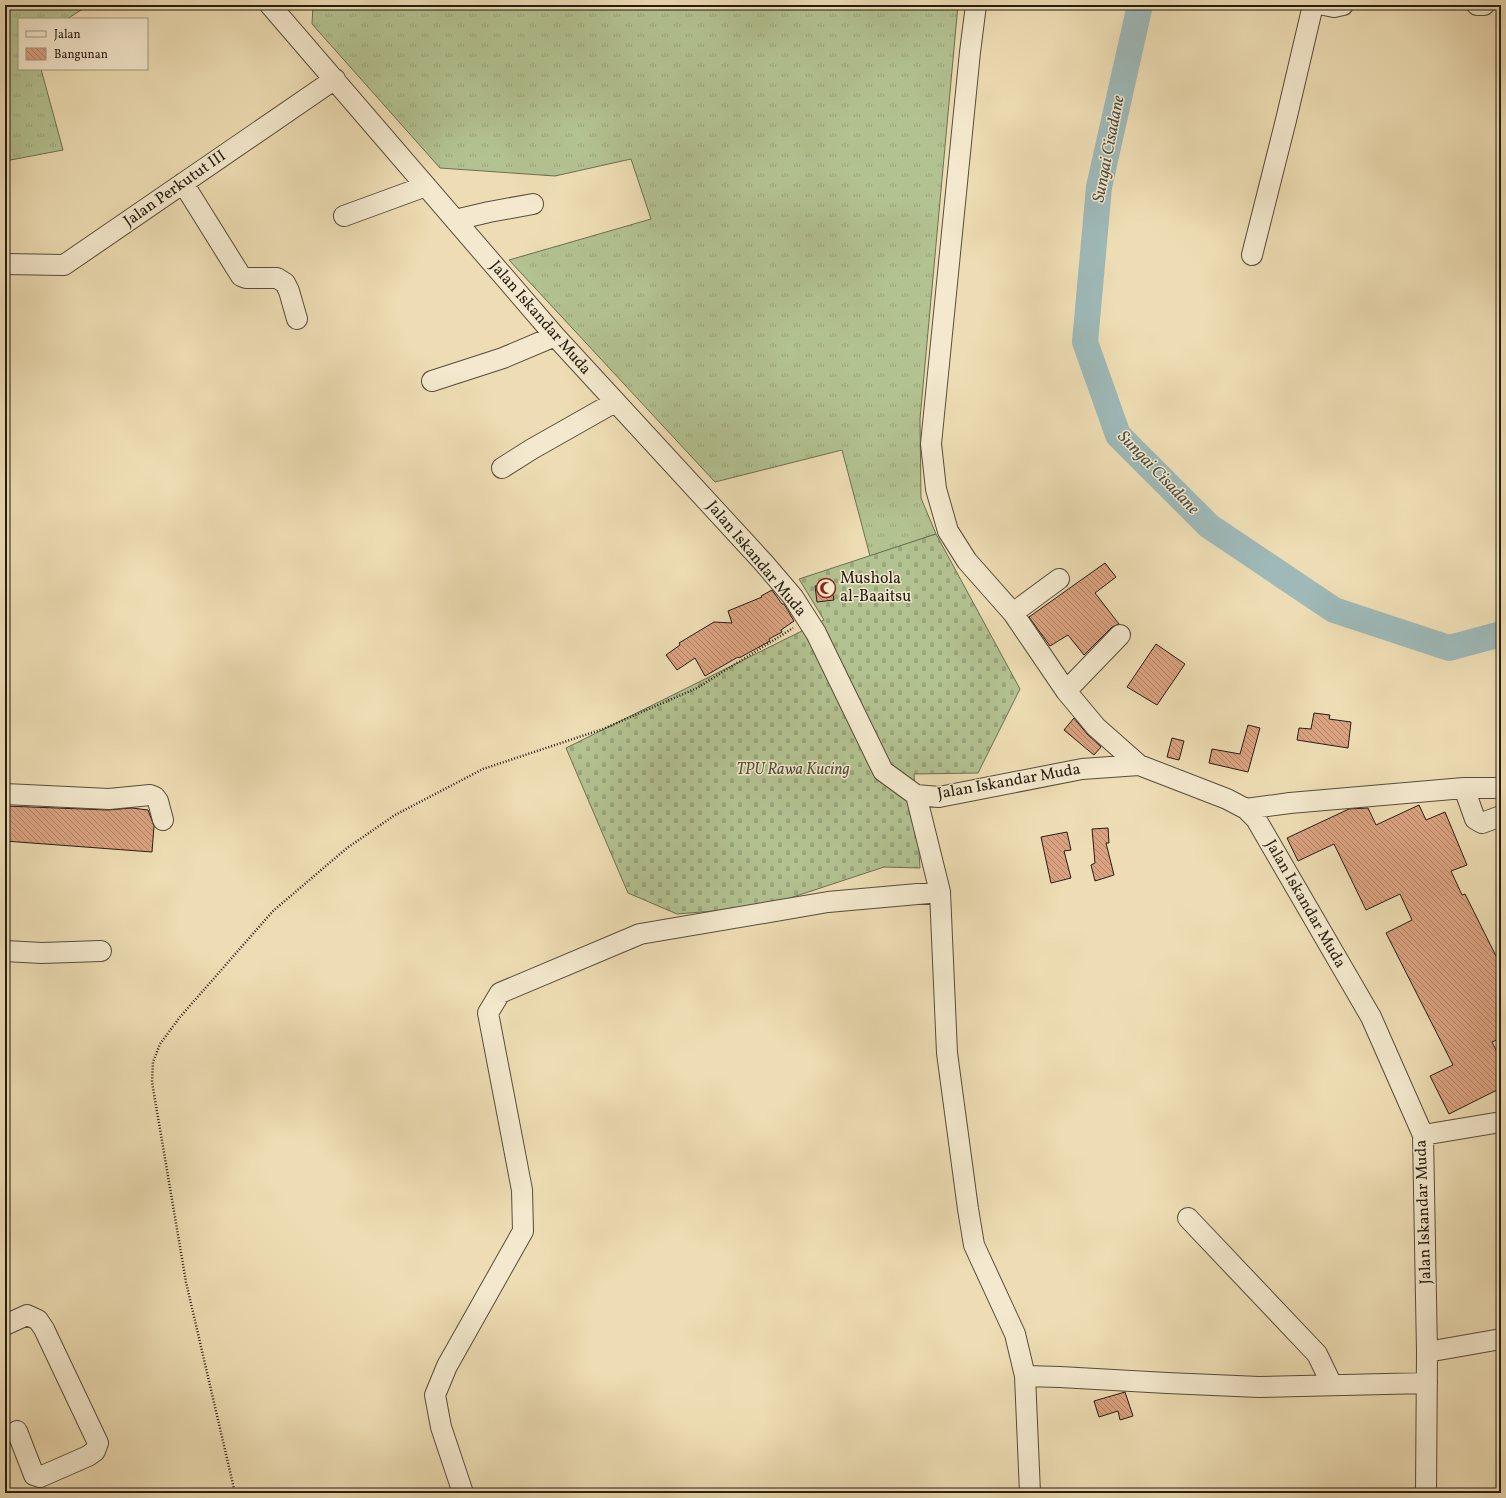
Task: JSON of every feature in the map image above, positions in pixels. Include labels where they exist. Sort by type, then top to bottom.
[{"type":"street","name":"Jalan Iskandar Muda","points":[[270,5],[555,336],[762,562],[793,598],[816,633],[883,771],[916,795],[939,797],[1082,769],[1139,765],[1227,799],[1246,809],[1256,819],[1371,1017],[1423,1135],[1427,1352],[1426,1493]]},
{"type":"street","points":[[976,5],[931,444],[936,489],[948,531],[967,561],[1013,614],[1066,691],[1096,727],[1139,765]]},
{"type":"street","points":[[1252,255],[1313,5]]},
{"type":"street","points":[[1324,5],[1334,7],[1343,5]]},
{"type":"street","points":[[1477,5],[1484,6]]},
{"type":"street","name":"Jalan Perkutut III","points":[[5,264],[64,265],[335,79]]},
{"type":"street","points":[[183,183],[241,276],[246,278],[277,278],[285,283],[289,291],[296,319]]},
{"type":"street","points":[[344,216],[426,186]]},
{"type":"street","points":[[455,220],[533,204]]},
{"type":"street","points":[[432,381],[502,358],[555,336]]},
{"type":"street","points":[[502,468],[532,449],[615,402]]},
{"type":"street","points":[[1013,614],[1059,579]]},
{"type":"street","points":[[1066,691],[1120,635]]},
{"type":"street","points":[[1246,809],[1290,803],[1464,788],[1501,788]]},
{"type":"street","points":[[1464,788],[1475,819],[1482,823],[1501,816]]},
{"type":"street","points":[[5,794],[109,800],[150,795],[156,797],[163,820]]},
{"type":"street","points":[[916,795],[940,892],[947,1053],[968,1209],[974,1245],[1016,1334],[1025,1376],[1030,1493]]},
{"type":"street","points":[[463,1493],[441,1427],[435,1395],[447,1366],[523,1231],[522,1190],[488,1013],[500,993],[640,934],[828,902],[940,892]]},
{"type":"street","points":[[5,951],[42,953],[101,951]]},
{"type":"street","points":[[1423,1135],[1501,1122]]},
{"type":"street","points":[[1188,1218],[1317,1354],[1332,1385]]},
{"type":"street","points":[[5,1325],[27,1315],[38,1320],[44,1329],[98,1442],[95,1451],[88,1456],[40,1477],[34,1475],[17,1431]]},
{"type":"street","points":[[1427,1352],[1501,1339]]},
{"type":"street","points":[[1025,1376],[1060,1376],[1167,1384],[1258,1387],[1427,1383]]},
{"type":"path","points":[[235,1493],[186,1282],[152,1082],[153,1062],[160,1044],[180,1017],[273,911],[347,848],[396,816],[483,769],[603,729],[697,688],[808,620]]},
{"type":"green space","points":[[5,5],[89,5],[69,18],[18,18],[18,70],[41,70],[63,150],[5,161]]},
{"type":"green space","points":[[313,5],[958,5],[920,419],[921,498],[936,534],[870,556],[842,450],[715,482],[509,260],[651,219],[631,159],[555,176],[440,168],[312,24]]},
{"type":"green space","name":"TPU Rawa Kucing","points":[[936,534],[1020,689],[978,773],[914,774],[920,868],[884,867],[763,907],[677,914],[628,893],[566,748],[824,620],[799,579]]},
{"type":"building","points":[[1105,563],[1116,577],[1095,593],[1119,624],[1112,627],[1084,655],[1068,635],[1050,646],[1029,617]]},
{"type":"building","points":[[831,584],[834,600],[817,602],[815,586]]},
{"type":"building","points":[[772,590],[782,604],[784,604],[794,621],[781,630],[782,632],[769,639],[770,641],[705,676],[695,658],[677,670],[666,655],[680,645],[679,643],[714,622],[732,623],[728,611],[762,597],[761,596]]},
{"type":"building","points":[[1156,644],[1185,664],[1157,705],[1127,687]]},
{"type":"building","points":[[1314,713],[1330,715],[1329,719],[1351,722],[1348,748],[1297,740],[1299,728],[1311,729]]},
{"type":"building","points":[[1074,718],[1087,734],[1101,747],[1094,755],[1064,730]]},
{"type":"building","points":[[1248,725],[1260,728],[1248,772],[1209,763],[1212,749],[1240,754]]},
{"type":"building","points":[[1172,738],[1184,741],[1179,760],[1167,757]]},
{"type":"building","points":[[1419,805],[1426,820],[1445,812],[1467,865],[1451,871],[1462,895],[1465,894],[1501,966],[1501,1038],[1492,1042],[1501,1060],[1501,1088],[1449,1114],[1430,1076],[1453,1065],[1386,933],[1412,920],[1400,894],[1366,910],[1334,844],[1298,861],[1287,838],[1349,809],[1368,808],[1376,825]]},
{"type":"building","points":[[5,806],[108,810],[132,808],[148,810],[154,826],[152,852],[5,841]]},
{"type":"building","points":[[1108,828],[1109,843],[1106,843],[1114,875],[1095,881],[1091,865],[1095,863],[1092,829]]},
{"type":"building","points":[[1067,832],[1071,850],[1064,851],[1071,878],[1051,883],[1041,837]]},
{"type":"building","points":[[1125,1392],[1133,1416],[1120,1420],[1118,1411],[1099,1417],[1094,1401]]},
{"type":"waterway","name":"Sungai Cisadane","points":[[1140,5],[1099,187],[1085,342],[1118,435],[1209,526],[1334,610],[1449,648],[1501,634]]},
{"type":"place","name":"Mushola al-Baaitsu","points":[[826,588]]}]
